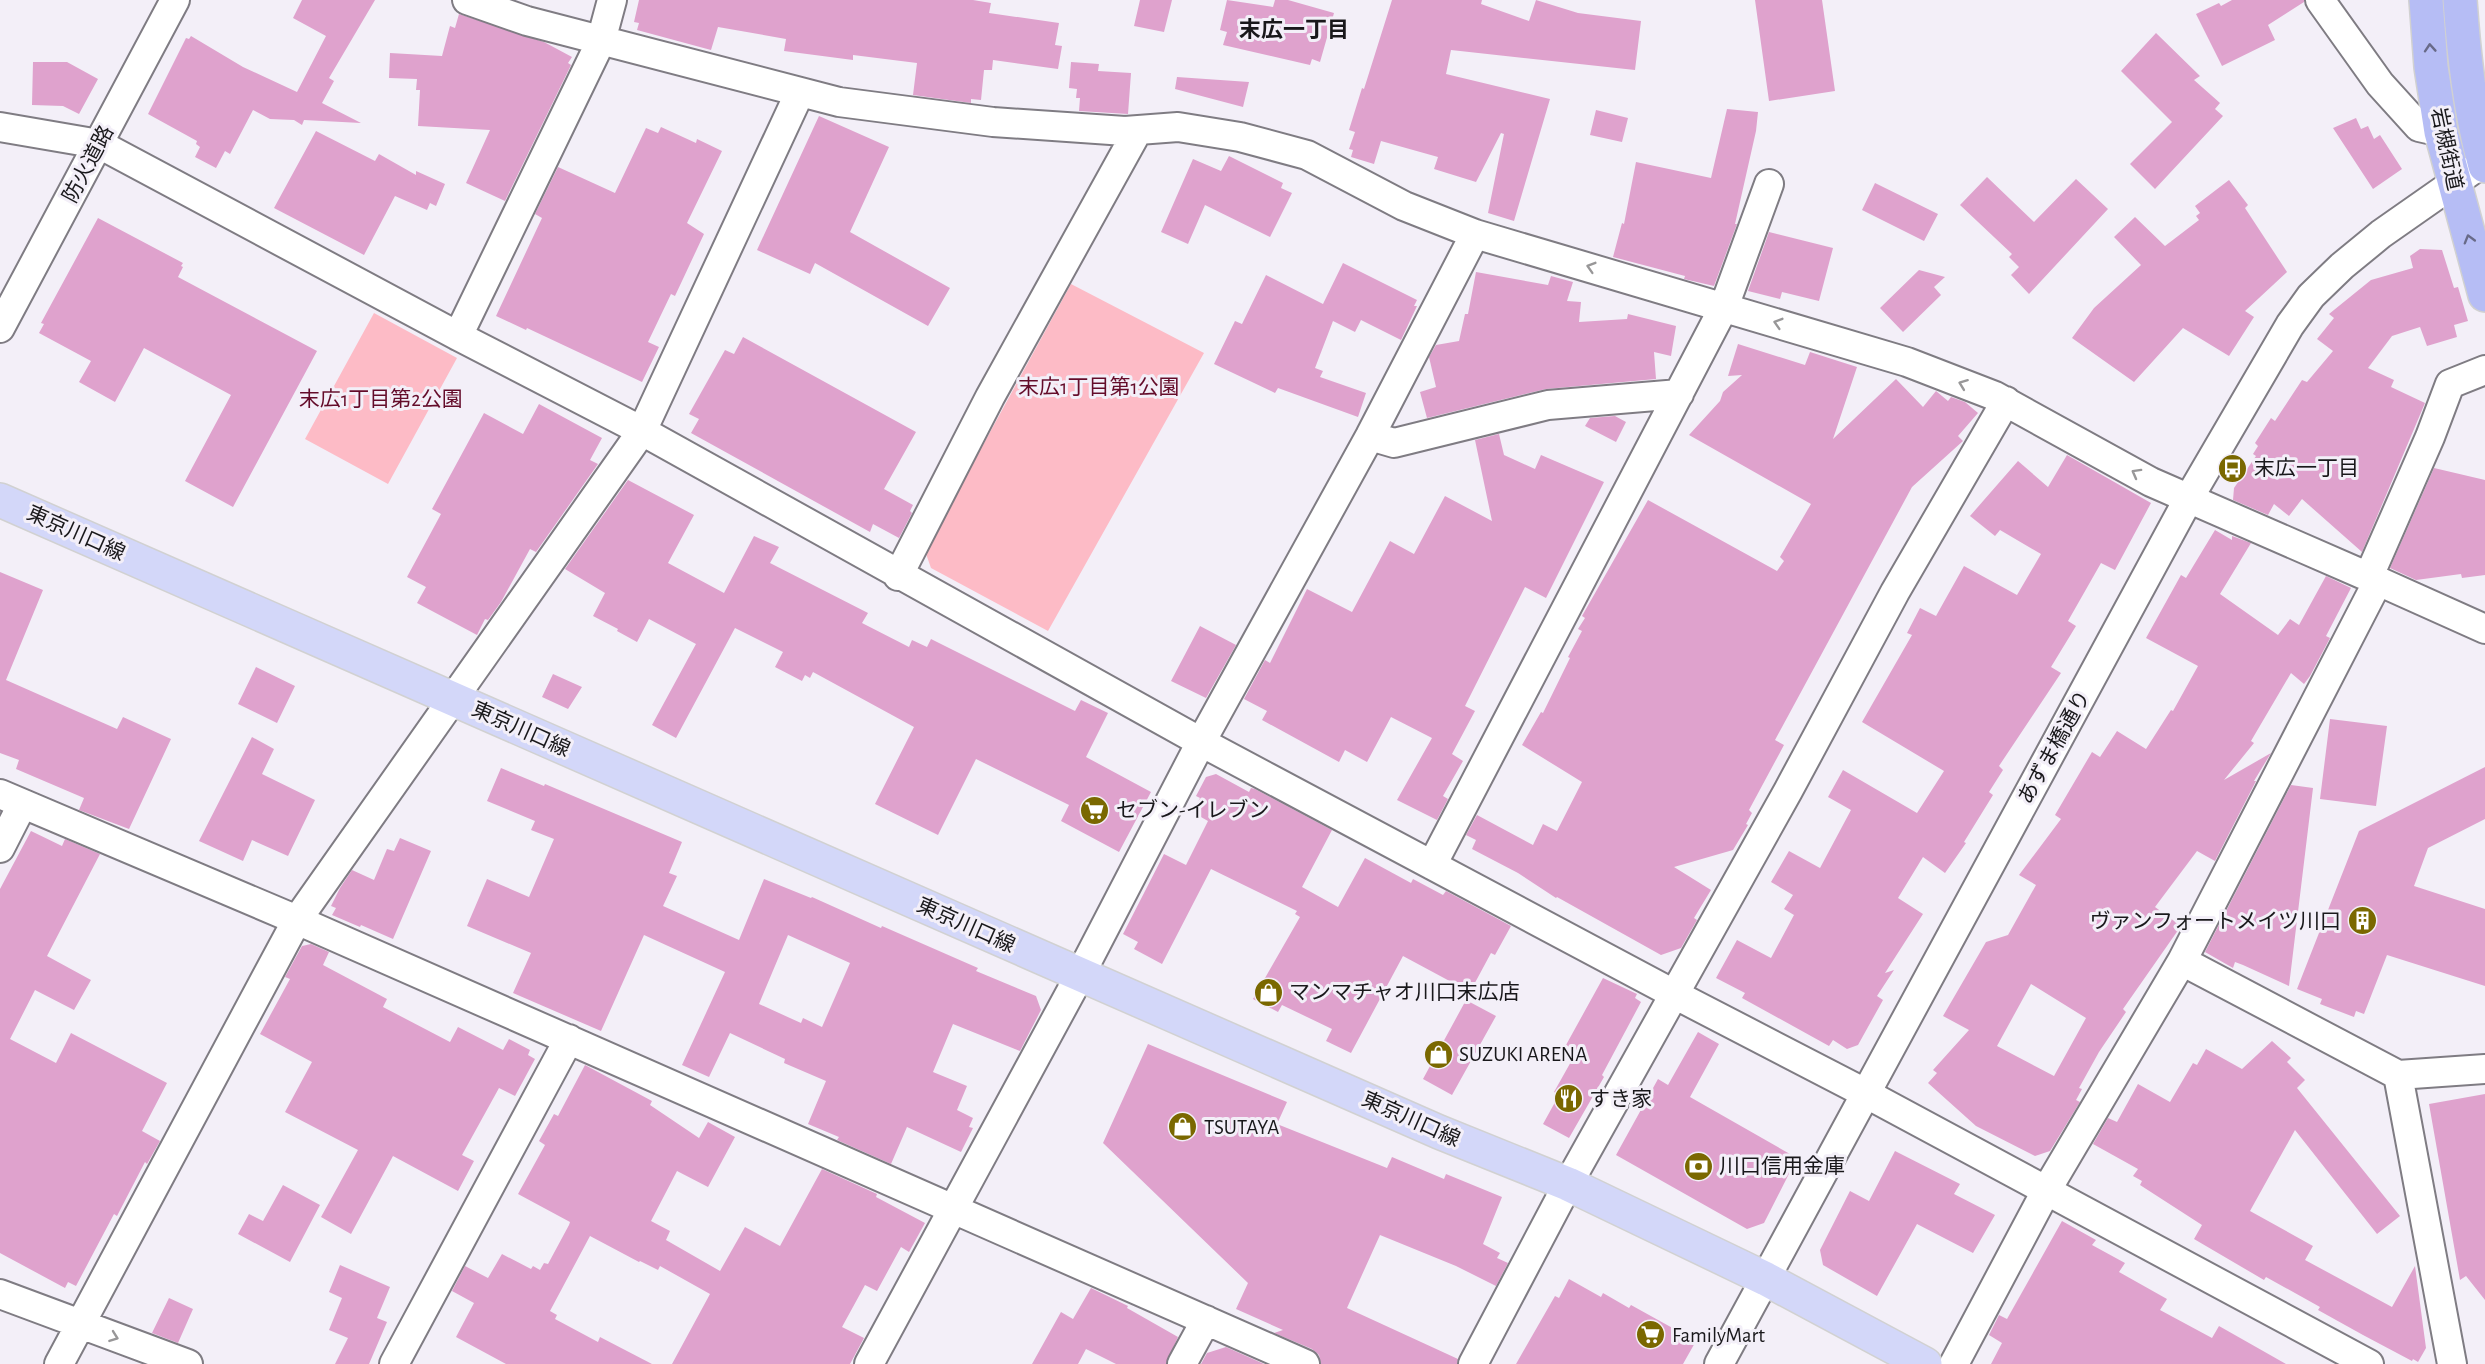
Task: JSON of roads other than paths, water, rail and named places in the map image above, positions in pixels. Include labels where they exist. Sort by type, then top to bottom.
[{"type":"highway","name":"岩槻街道","points":[[2426,0],[2431,67],[2441,132],[2485,295]]},
{"type":"highway","name":"岩槻街道","points":[[2460,0],[2464,65],[2474,122],[2485,163]]},
{"type":"main road","name":"東京川口線","points":[[0,500],[1439,1132],[1568,1184],[1766,1279],[1925,1364]]},
{"type":"street","name":"防火道路","points":[[0,328],[175,0]]},
{"type":"street","points":[[467,0],[527,21],[839,102],[993,122],[1138,130],[1178,127],[1240,137],[1307,155],[1404,206],[1475,234],[1907,362],[2006,401],[2151,482],[2485,629]]},
{"type":"street","points":[[458,336],[601,41],[612,0]]},
{"type":"street","points":[[2320,0],[2388,93],[2419,127],[2441,132]]},
{"type":"street","points":[[59,1364],[297,920],[642,431],[800,92]]},
{"type":"street","points":[[0,128],[99,144],[458,336],[642,431],[898,576],[1201,742],[1865,1093],[2357,1361]]},
{"type":"street","points":[[898,576],[990,397],[1138,130]]},
{"type":"street","name":"あずま橋通り","points":[[1719,1364],[2189,498],[2290,325],[2311,296],[2342,266],[2381,234],[2485,163]]},
{"type":"street","points":[[1432,865],[1724,307],[1768,184]]},
{"type":"street","points":[[869,1364],[1080,975],[1201,742],[1370,436],[1475,234]]},
{"type":"street","points":[[1954,1364],[2046,1191],[2182,961],[2373,578],[2450,384],[2485,370]]},
{"type":"street","points":[[1370,436],[1394,443],[1548,405],[1679,394]]},
{"type":"street","points":[[1473,1364],[1568,1184],[1788,791],[1895,592],[2006,401]]},
{"type":"street","points":[[0,848],[11,800],[297,920],[1305,1364]]},
{"type":"street","points":[[2182,961],[2398,1075],[2485,1069]]},
{"type":"street","points":[[394,1364],[569,1039]]},
{"type":"street","points":[[2398,1075],[2452,1364]]},
{"type":"street","points":[[0,1294],[188,1364]]},
{"type":"street","points":[[1182,1364],[1206,1320]]},
{"type":"place","name":"末広一丁目","points":[[2233,468]]},
{"type":"place","name":"セブン-イレブン","points":[[1095,810]]},
{"type":"place","name":"ヴァンフォートメイツ川口","points":[[2362,921]]},
{"type":"place","name":"マンマチャオ川口末広店","points":[[1268,992]]},
{"type":"place","name":"SUZUKI ARENA","points":[[1438,1054]]},
{"type":"place","name":"すき家","points":[[1568,1099]]},
{"type":"place","name":"TSUTAYA","points":[[1183,1127]]},
{"type":"place","name":"川口信用金庫","points":[[1698,1166]]},
{"type":"place","name":"FamilyMart","points":[[1651,1335]]},
{"type":"district","name":"末広一丁目","points":[[1294,29]]},
{"type":"park label","name":"末広1丁目第1公園","points":[[1099,387]]},
{"type":"park label","name":"末広1丁目第2公園","points":[[381,399]]}]
